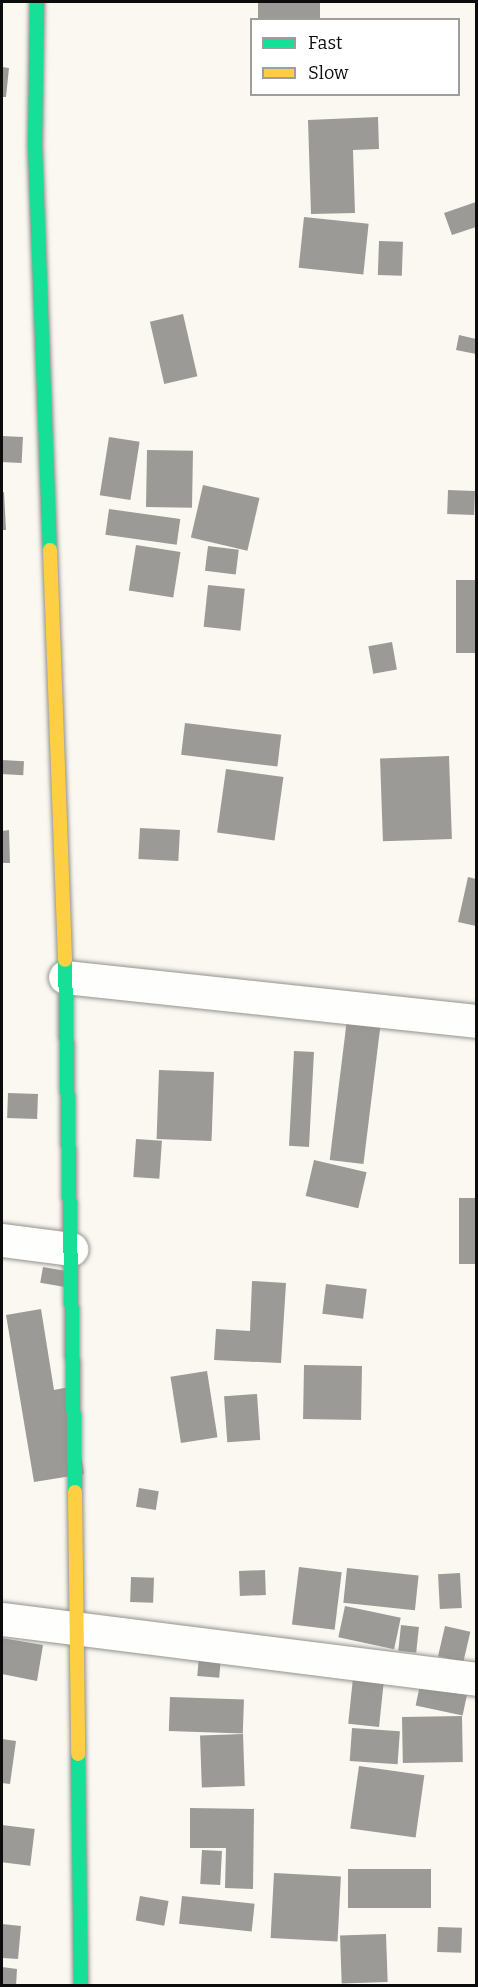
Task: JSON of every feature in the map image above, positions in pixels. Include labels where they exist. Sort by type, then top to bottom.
[{"type":"street","points":[[37,2],[35,146],[65,977],[78,1629],[81,1986]]},
{"type":"street","points":[[65,977],[477,1021]]},
{"type":"street","points":[[2,1240],[71,1249]]},
{"type":"street","points":[[2,1619],[477,1678]]},
{"type":"building","points":[[258,2],[320,2],[320,18],[258,18]]},
{"type":"building","points":[[2,67],[9,68],[6,97],[2,97]]},
{"type":"building","points":[[378,117],[379,149],[353,150],[355,213],[311,214],[308,120]]},
{"type":"building","points":[[476,202],[476,227],[452,235],[444,213]]},
{"type":"building","points":[[304,217],[369,224],[363,275],[299,268]]},
{"type":"building","points":[[379,241],[403,242],[402,276],[378,275]]},
{"type":"building","points":[[183,314],[197,376],[164,384],[150,322]]},
{"type":"building","points":[[459,335],[476,339],[476,354],[456,350]]},
{"type":"building","points":[[2,436],[23,437],[22,463],[2,462]]},
{"type":"building","points":[[109,437],[140,442],[130,500],[100,495]]},
{"type":"building","points":[[147,450],[193,451],[192,508],[146,507]]},
{"type":"building","points":[[203,485],[260,498],[247,551],[191,538]]},
{"type":"building","points":[[448,490],[475,491],[474,515],[447,514]]},
{"type":"building","points":[[4,492],[6,530],[2,530],[2,493]]},
{"type":"building","points":[[109,509],[180,519],[177,545],[105,535]]},
{"type":"building","points":[[136,545],[180,552],[173,597],[129,590]]},
{"type":"building","points":[[208,546],[239,550],[236,575],[205,571]]},
{"type":"building","points":[[456,580],[476,580],[476,653],[456,653]]},
{"type":"building","points":[[208,585],[245,589],[240,631],[204,627]]},
{"type":"building","points":[[392,642],[397,670],[373,674],[368,646]]},
{"type":"building","points":[[185,723],[281,735],[277,767],[181,755]]},
{"type":"building","points":[[449,756],[452,839],[383,841],[380,758]]},
{"type":"building","points":[[2,760],[24,761],[23,775],[2,774]]},
{"type":"building","points":[[226,769],[283,777],[275,840],[217,832]]},
{"type":"building","points":[[140,828],[180,830],[178,861],[138,859]]},
{"type":"building","points":[[9,830],[10,863],[2,863],[2,831]]},
{"type":"building","points":[[468,877],[476,879],[476,926],[458,922]]},
{"type":"building","points":[[347,1019],[381,1023],[363,1164],[330,1160]]},
{"type":"building","points":[[294,1051],[314,1052],[309,1147],[289,1146]]},
{"type":"building","points":[[159,1070],[214,1072],[212,1141],[157,1139]]},
{"type":"building","points":[[8,1093],[38,1094],[37,1119],[7,1118]]},
{"type":"building","points":[[136,1139],[162,1141],[159,1179],[133,1177]]},
{"type":"building","points":[[314,1160],[367,1172],[358,1208],[306,1196]]},
{"type":"building","points":[[459,1198],[476,1198],[476,1264],[459,1264]]},
{"type":"building","points":[[43,1267],[71,1272],[68,1288],[40,1283]]},
{"type":"building","points":[[252,1281],[286,1283],[281,1363],[214,1360],[216,1329],[250,1331]]},
{"type":"building","points":[[326,1284],[367,1289],[363,1319],[322,1314]]},
{"type":"building","points":[[41,1309],[54,1390],[69,1387],[84,1474],[34,1482],[6,1315]]},
{"type":"building","points":[[304,1365],[362,1366],[361,1420],[303,1419]]},
{"type":"building","points":[[207,1371],[217,1437],[181,1443],[170,1377]]},
{"type":"building","points":[[257,1394],[260,1440],[227,1442],[224,1396]]},
{"type":"building","points":[[139,1488],[159,1491],[156,1510],[136,1507]]},
{"type":"building","points":[[299,1567],[342,1572],[335,1630],[292,1625]]},
{"type":"building","points":[[347,1568],[419,1576],[415,1610],[343,1603]]},
{"type":"building","points":[[265,1570],[266,1595],[240,1596],[239,1571]]},
{"type":"building","points":[[460,1573],[462,1608],[440,1609],[438,1574]]},
{"type":"building","points":[[131,1577],[154,1578],[153,1603],[130,1602]]},
{"type":"building","points":[[345,1606],[401,1618],[394,1649],[338,1637]]},
{"type":"building","points":[[401,1625],[419,1627],[416,1653],[398,1651]]},
{"type":"building","points":[[445,1626],[470,1632],[463,1662],[438,1656]]},
{"type":"building","points":[[2,1638],[43,1645],[37,1681],[2,1674]]},
{"type":"building","points":[[199,1656],[221,1658],[219,1678],[197,1676]]},
{"type":"building","points":[[353,1678],[384,1681],[379,1727],[348,1724]]},
{"type":"building","points":[[420,1685],[467,1695],[463,1716],[416,1706]]},
{"type":"building","points":[[170,1697],[244,1700],[243,1734],[169,1731]]},
{"type":"building","points":[[462,1716],[463,1762],[403,1763],[402,1717]]},
{"type":"building","points":[[352,1728],[400,1731],[398,1764],[350,1761]]},
{"type":"building","points":[[243,1734],[245,1786],[202,1787],[200,1736]]},
{"type":"building","points":[[2,1739],[16,1741],[10,1784],[2,1783]]},
{"type":"building","points":[[359,1766],[424,1775],[416,1838],[350,1828]]},
{"type":"building","points":[[190,1808],[254,1809],[253,1889],[225,1888],[226,1848],[190,1848]]},
{"type":"building","points":[[2,1825],[35,1829],[30,1866],[2,1862]]},
{"type":"building","points":[[202,1850],[222,1851],[220,1885],[200,1884]]},
{"type":"building","points":[[348,1869],[431,1869],[431,1908],[348,1908]]},
{"type":"building","points":[[274,1873],[341,1877],[338,1941],[271,1938]]},
{"type":"building","points":[[140,1896],[169,1901],[164,1926],[136,1921]]},
{"type":"building","points":[[182,1896],[255,1904],[252,1931],[179,1924]]},
{"type":"building","points":[[2,1924],[21,1926],[18,1959],[2,1958]]},
{"type":"building","points":[[438,1927],[462,1928],[461,1953],[437,1952]]},
{"type":"building","points":[[386,1934],[388,1982],[342,1984],[340,1936]]},
{"type":"building","points":[[2,1967],[17,1969],[16,1986],[2,1986]]},
{"type":"traffic: fast","points":[[37,2],[35,146],[50,550]]},
{"type":"traffic: fast","points":[[65,960],[75,1492]]},
{"type":"traffic: fast","points":[[78,1754],[81,1986]]},
{"type":"traffic: slow","points":[[50,550],[65,960]]},
{"type":"traffic: slow","points":[[75,1492],[78,1754]]}]
